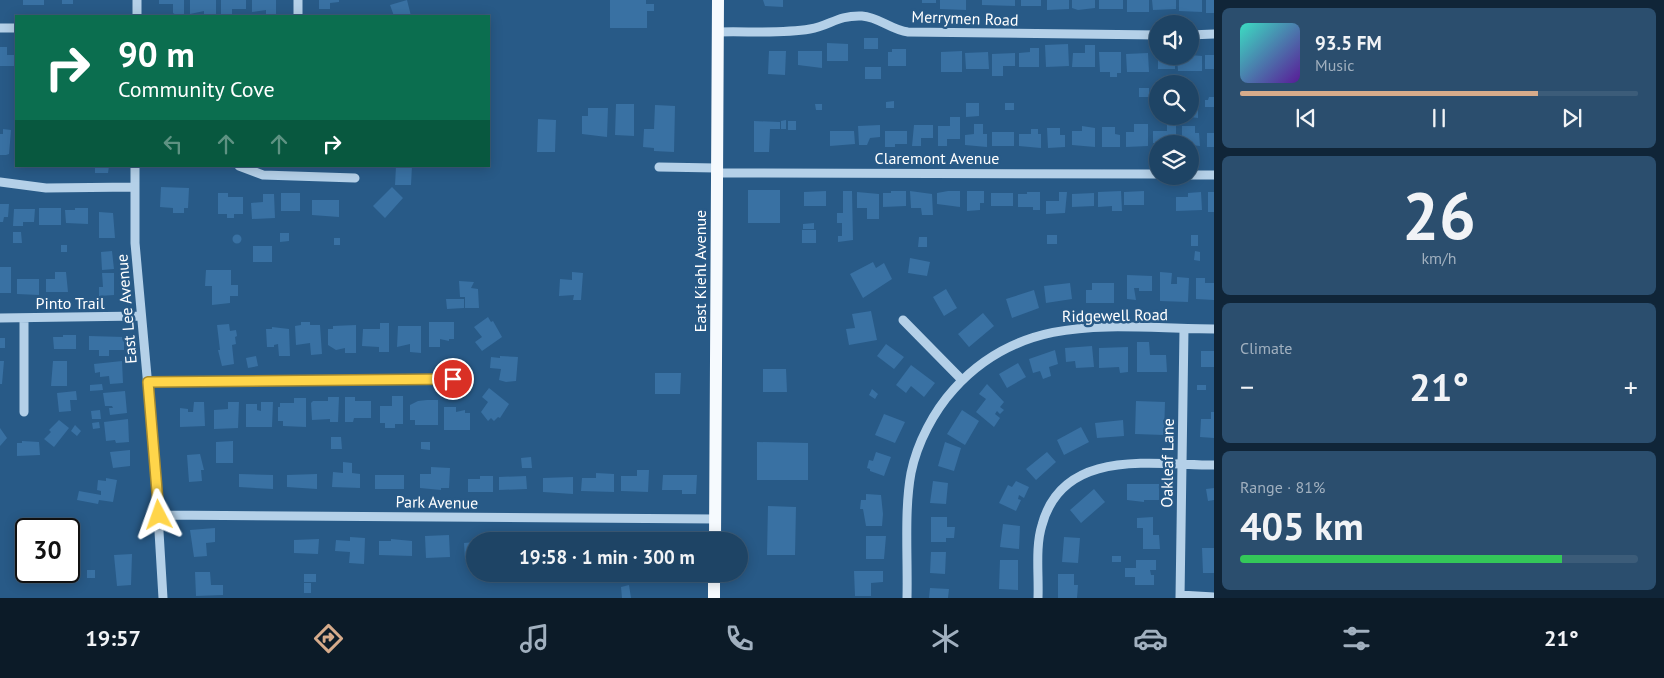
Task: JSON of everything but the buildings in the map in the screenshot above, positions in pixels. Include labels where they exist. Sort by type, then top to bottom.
[{"type":"main road","name":"East Kiehl Avenue","points":[[715,532],[718,0]]},
{"type":"main road","points":[[714,582],[714,598]]},
{"type":"street","points":[[137,0],[137,15]]},
{"type":"street","points":[[298,0],[298,15]]},
{"type":"street","name":"Merrymen Road","points":[[718,32],[812,29],[837,18],[854,16],[877,18],[899,31],[908,32],[1149,35]]},
{"type":"street","points":[[0,28],[15,28]]},
{"type":"street","points":[[1199,34],[1214,34]]},
{"type":"street","name":"East Lee Avenue","points":[[135,167],[135,243],[159,515],[163,598]]},
{"type":"street","points":[[242,167],[263,175],[355,178]]},
{"type":"street","name":"Claremont Avenue","points":[[659,167],[716,170],[1149,174]]},
{"type":"street","points":[[1199,175],[1214,175]]},
{"type":"street","points":[[0,182],[46,188],[135,187]]},
{"type":"street","name":"Pinto Trail","points":[[0,318],[141,316]]},
{"type":"street","points":[[24,318],[24,412]]},
{"type":"street","points":[[903,320],[962,380]]},
{"type":"street","name":"Ridgewell Road","points":[[907,598],[911,472],[928,426],[943,402],[962,380],[991,356],[1007,347],[1035,336],[1058,330],[1080,328],[1214,329]]},
{"type":"street","name":"Oakleaf Lane","points":[[1180,597],[1180,465],[1184,329]]},
{"type":"street","points":[[148,382],[453,379]]},
{"type":"street","points":[[1038,598],[1042,525],[1047,511],[1061,489],[1085,472],[1108,466],[1214,465]]},
{"type":"street","name":"Park Avenue","points":[[159,515],[715,519]]},
{"type":"street","points":[[1180,597],[1214,597]]},
{"type":"route","points":[[159,515],[148,382],[453,379]]}]
